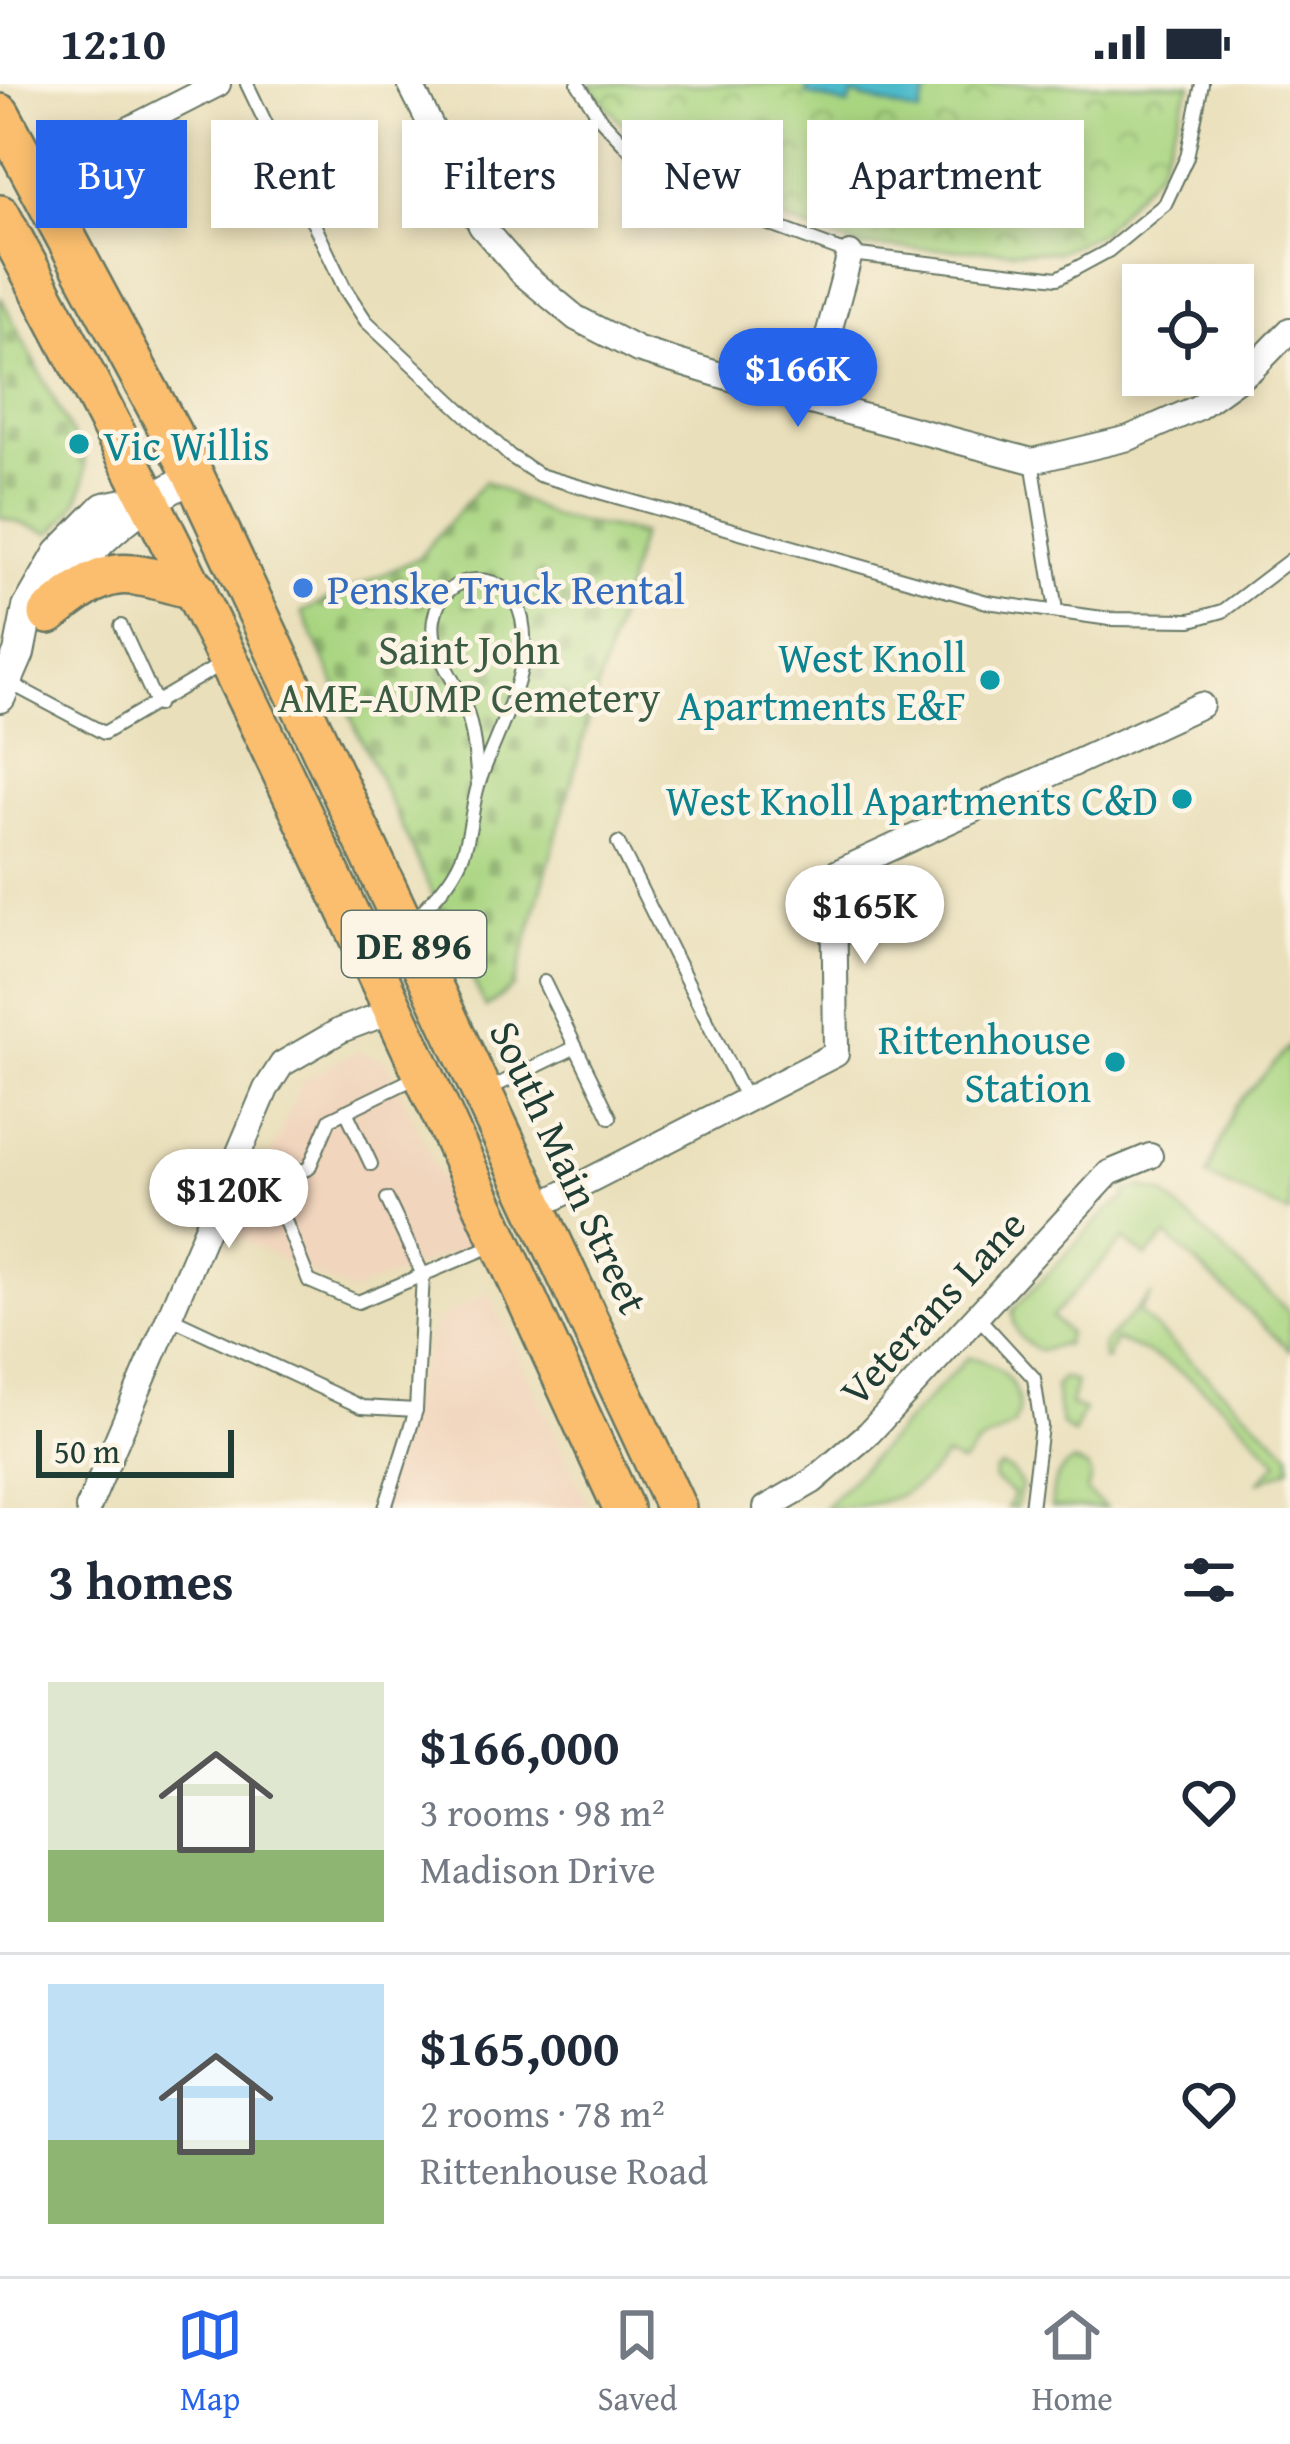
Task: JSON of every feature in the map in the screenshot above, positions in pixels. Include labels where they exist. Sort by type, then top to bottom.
[{"type":"main road","name":"DE 896","points":[[0,114],[194,476]]},
{"type":"main road","name":"DE 896","points":[[0,215],[196,590],[623,1508]]},
{"type":"main road","name":"South Main Street","points":[[194,476],[676,1508]]},
{"type":"main road","points":[[49,614],[88,582],[111,574],[133,574],[196,590]]},
{"type":"main road","points":[[471,1179],[536,1208]]},
{"type":"main road","points":[[500,1242],[562,1264]]},
{"type":"street","points":[[35,177],[218,84]]},
{"type":"street","points":[[410,84],[481,226],[523,274],[576,318],[638,350],[810,402],[1032,461],[1129,438],[1197,408],[1253,368],[1290,330]]},
{"type":"street","points":[[810,402],[850,254]]},
{"type":"street","points":[[19,652],[78,566],[150,499],[194,476]]},
{"type":"street","points":[[3,689],[19,652],[28,608],[58,554],[104,508],[150,499]]},
{"type":"street","points":[[536,1208],[836,1054],[834,874],[1201,705]]},
{"type":"street","points":[[88,1508],[266,1089],[282,1064],[341,1030],[392,1011]]},
{"type":"street","name":"Veterans Lane","points":[[766,1508],[839,1461],[1109,1173],[1150,1156]]},
{"type":"lane","points":[[247,84],[345,289],[366,321],[521,466],[607,496],[972,598],[1110,619],[1191,620],[1223,611],[1290,560]]},
{"type":"lane","points":[[578,84],[600,118],[663,185],[850,254],[1058,278],[1108,251],[1165,204],[1187,157],[1202,84]]},
{"type":"lane","points":[[1032,461],[1056,610]]},
{"type":"lane","points":[[406,928],[444,888],[462,856],[478,785],[510,700],[524,644],[522,616],[514,598],[499,582],[477,578],[441,599],[434,620],[438,652],[466,708],[478,785]]},
{"type":"lane","points":[[121,626],[157,705]]},
{"type":"lane","points":[[3,689],[104,733],[228,661]]},
{"type":"lane","points":[[618,843],[746,1100]]},
{"type":"lane","points":[[544,982],[610,1117]]},
{"type":"lane","points":[[482,1092],[576,1047]]},
{"type":"lane","points":[[422,1074],[330,1119],[309,1168],[280,1180],[274,1193],[309,1281],[358,1302],[500,1242]]},
{"type":"lane","points":[[346,1112],[371,1164]]},
{"type":"lane","points":[[385,1508],[416,1410],[423,1275],[387,1199]]},
{"type":"lane","points":[[977,1316],[1034,1378],[1042,1426],[1031,1508]]},
{"type":"lane","points":[[169,1317],[362,1407],[416,1410]]},
{"type":"shaded area","points":[[358,1051],[387,1062],[471,1245],[351,1292],[235,1236],[303,1080]]},
{"type":"shaded area","points":[[489,1292],[590,1508],[375,1508],[437,1319]]},
{"type":"green space","points":[[589,84],[1191,84],[1158,169],[1100,233],[1058,252],[860,247],[807,228],[1084,228],[1084,120],[807,120],[807,228],[783,219],[783,120],[622,120],[622,124]]},
{"type":"green space","points":[[0,296],[85,459],[78,501],[51,533],[0,517]]},
{"type":"green space","name":"Saint John AME-AUMP Cemetery","points":[[485,481],[554,517],[641,534],[514,986],[486,1008],[302,612],[418,558]]},
{"type":"green space","points":[[1290,1046],[1290,1214],[1207,1176],[1235,1106]]},
{"type":"green space","points":[[1142,1187],[1164,1194],[1290,1313],[1290,1350],[1167,1236],[1146,1257],[1124,1239],[1052,1317],[1068,1333],[1065,1344],[1040,1351],[1023,1340],[1013,1310],[1107,1211],[1126,1198],[1125,1191]]},
{"type":"green space","points":[[1152,1294],[1139,1313],[1290,1453],[1290,1468],[1258,1483],[1278,1462],[1204,1390],[1163,1362],[1115,1340],[1103,1359],[1103,1344]]},
{"type":"green space","points":[[968,1357],[992,1365],[1009,1380],[1018,1401],[1014,1425],[977,1445],[962,1464],[945,1456],[921,1482],[892,1498],[824,1508]]},
{"type":"green space","points":[[1063,1378],[1076,1382],[1070,1405],[1084,1410],[1073,1434],[1061,1424],[1055,1387]]},
{"type":"green space","points":[[1074,1462],[1087,1467],[1091,1477],[1087,1492],[1106,1508],[1052,1508],[1056,1481]]},
{"type":"green space","points":[[1001,1467],[1022,1485],[1016,1508],[1007,1508],[1014,1494],[994,1480]]},
{"type":"water","points":[[809,84],[929,84],[920,114],[853,95],[848,106],[806,94]]},
{"type":"place","name":"Vic Willis","points":[[79,444]]},
{"type":"place","name":"Penske Truck Rental","points":[[303,588]]},
{"type":"place","name":"West Knoll Apartments E&F","points":[[990,680]]},
{"type":"place","name":"West Knoll Apartments C&D","points":[[1182,799]]},
{"type":"place","name":"Rittenhouse Station","points":[[1115,1062]]}]
